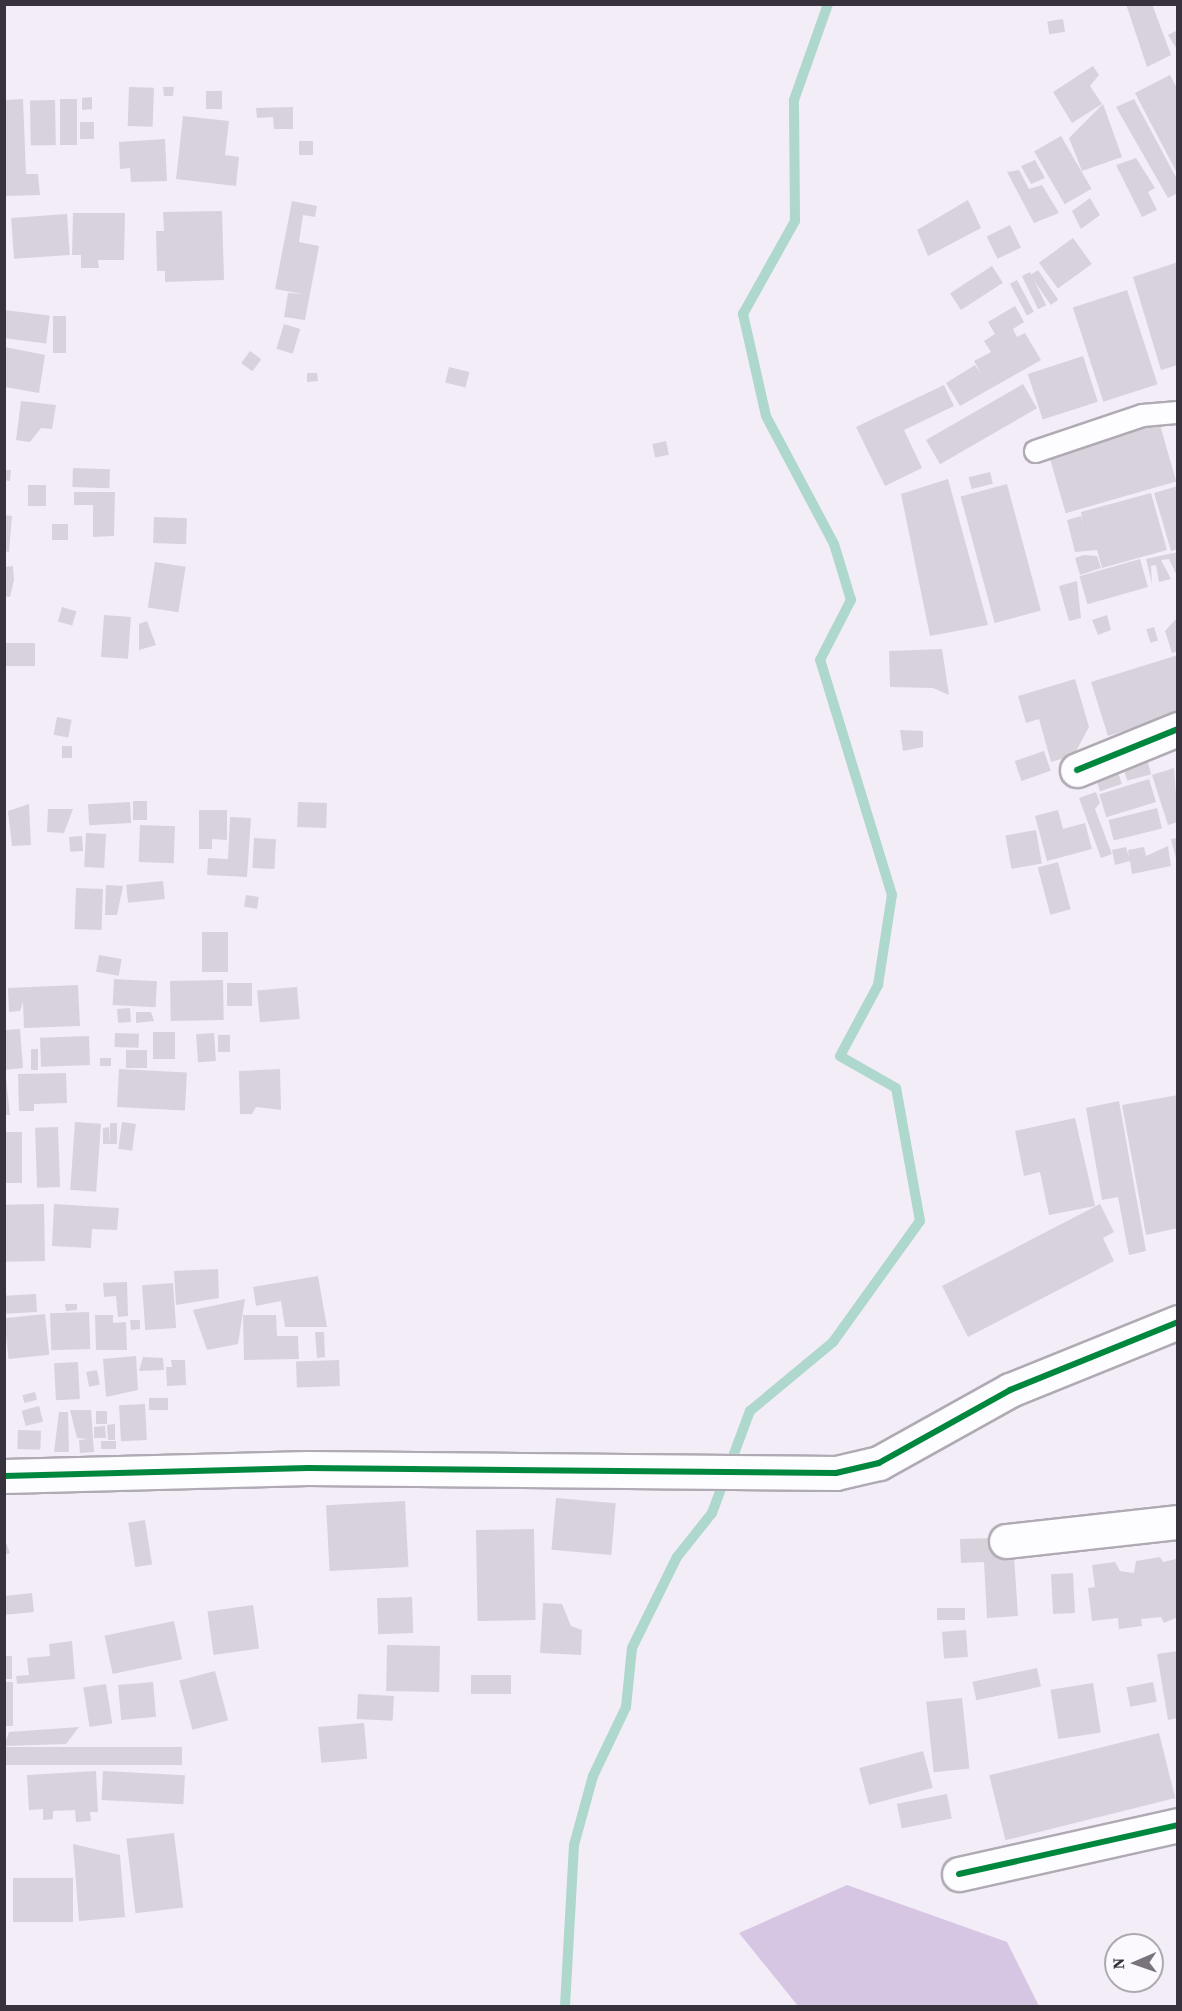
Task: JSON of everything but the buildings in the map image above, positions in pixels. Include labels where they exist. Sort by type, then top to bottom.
[{"type":"street","points":[[1077,770],[1178,729]]},
{"type":"street","points":[[4,1476],[330,1467],[836,1473],[879,1463],[1010,1390],[1178,1322]]},
{"type":"street","points":[[1006,1541],[1178,1522]]},
{"type":"street","points":[[959,1874],[1178,1825]]},
{"type":"lane","points":[[1035,451],[1142,415],[1178,412]]},
{"type":"shaded area","points":[[847,1885],[1007,1942],[1039,2006],[798,2006],[739,1933]]},
{"type":"waterway","points":[[565,2006],[574,1845],[593,1776],[626,1707],[632,1648],[677,1557],[712,1513],[750,1411],[833,1342],[920,1221],[896,1088],[840,1056],[878,985],[892,895],[820,660],[851,600],[834,544],[766,416],[743,314],[795,221],[794,100],[828,4]]},
{"type":"cycle path","points":[[1077,770],[1178,729]]},
{"type":"cycle path","points":[[4,1476],[308,1468],[836,1473],[879,1463],[1010,1390],[1178,1322]]},
{"type":"cycle path","points":[[959,1874],[1178,1825]]}]
